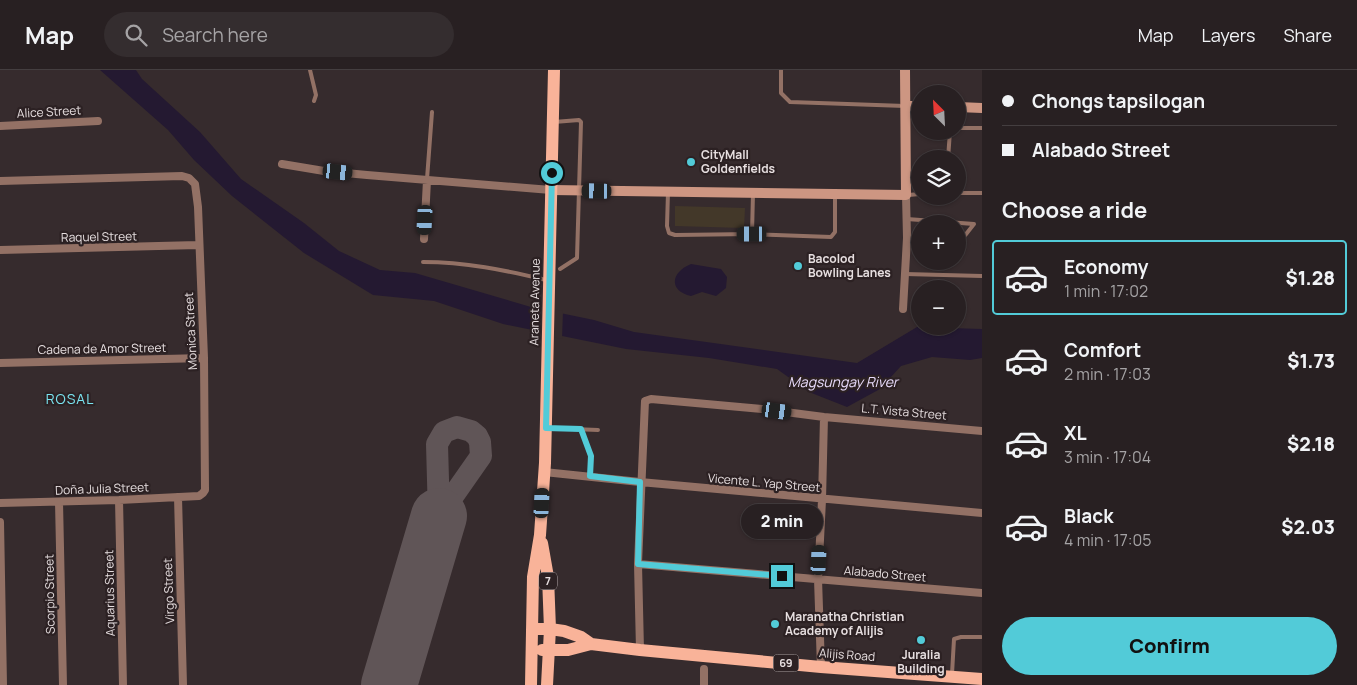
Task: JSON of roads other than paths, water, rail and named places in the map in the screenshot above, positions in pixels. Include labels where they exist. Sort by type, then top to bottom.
[{"type":"main road","name":"Araneta Avenue","points":[[531,685],[533,577],[540,535],[546,428],[554,70]]},
{"type":"main road","name":"Araneta Avenue","points":[[540,535],[548,577],[550,629],[547,685]]},
{"type":"main road","name":"Alijis Road","points":[[532,628],[572,633],[591,644]]},
{"type":"main road","name":"Alijis Road","points":[[531,650],[568,650],[591,644],[821,667],[982,679]]},
{"type":"street","points":[[903,309],[907,238],[905,70]]},
{"type":"street","points":[[905,106],[911,106]]},
{"type":"street","points":[[966,107],[982,108]]},
{"type":"street","name":"Alice Street","points":[[0,126],[98,121]]},
{"type":"street","points":[[282,164],[324,171],[551,190],[906,195]]},
{"type":"street","name":"Monica Street","points":[[0,181],[182,176],[195,184],[198,207],[198,245],[204,358],[204,493]]},
{"type":"street","points":[[424,239],[427,180]]},
{"type":"street","name":"Raquel Street","points":[[0,250],[198,245]]},
{"type":"street","name":"Cadena de Amor Street","points":[[0,363],[204,358]]},
{"type":"street","name":"L.T. Vista Street","points":[[640,482],[643,404],[651,399],[762,409],[824,417],[982,430]]},
{"type":"street","points":[[821,667],[818,579],[824,417]]},
{"type":"street","name":"Vicente L. Yap Street","points":[[544,472],[822,500],[982,513]]},
{"type":"street","points":[[640,482],[638,564],[640,650]]},
{"type":"street","name":"Doña Julia Street","points":[[0,503],[119,500],[199,496],[204,493]]},
{"type":"street","name":"Virgo Street","points":[[178,497],[183,685]]},
{"type":"street","name":"Aquarius Street","points":[[119,500],[123,685]]},
{"type":"street","name":"Scorpio Street","points":[[59,502],[63,685]]},
{"type":"street","points":[[0,522],[3,685]]},
{"type":"street","name":"Alabado Street","points":[[638,564],[982,593]]},
{"type":"street","points":[[704,669],[704,685]]},
{"type":"lane","points":[[310,70],[316,95],[314,102]]},
{"type":"lane","points":[[781,70],[781,93],[790,102],[905,106]]},
{"type":"lane","points":[[427,180],[432,112]]},
{"type":"lane","points":[[552,122],[579,120],[581,122],[577,258],[560,270]]},
{"type":"lane","points":[[966,128],[982,128]]},
{"type":"lane","points":[[668,192],[667,226],[669,232],[675,234],[831,237],[835,232],[835,194]]},
{"type":"lane","points":[[752,234],[753,193]]},
{"type":"lane","points":[[966,193],[982,193]]},
{"type":"lane","points":[[906,195],[911,195]]},
{"type":"lane","points":[[907,219],[911,219]]},
{"type":"lane","points":[[966,223],[974,224],[966,234]]},
{"type":"lane","points":[[423,262],[448,262],[500,269],[548,280]]},
{"type":"lane","points":[[905,274],[982,276]]},
{"type":"lane","points":[[546,428],[598,430]]},
{"type":"lane","points":[[581,429],[591,456],[590,476]]},
{"type":"lane","points":[[952,676],[954,639],[960,637],[981,637]]},
{"type":"water","name":"Magsungay River","points":[[100,70],[136,70],[142,79],[200,132],[241,179],[304,223],[339,251],[380,270],[415,273],[531,307],[594,320],[634,332],[857,363],[911,331],[911,335],[966,335],[966,329],[982,329],[982,358],[970,360],[932,357],[901,366],[880,389],[847,407],[809,392],[777,369],[709,358],[626,349],[503,324],[434,301],[373,295],[304,253],[232,196],[194,160],[168,130]]},
{"type":"water","points":[[691,264],[721,269],[727,277],[726,288],[716,296],[702,292],[691,296],[678,290],[675,281],[676,276],[684,267]]},
{"type":"place","name":"CityMall Goldenfields","points":[[691,162]]},
{"type":"place","name":"Bacolod Bowling Lanes","points":[[798,266]]},
{"type":"place","name":"Maranatha Christian Academy of Alijis","points":[[775,624]]},
{"type":"place","name":"Juralia Building","points":[[921,640]]},
{"type":"district","name":"ROSAL","points":[[70,399]]}]
